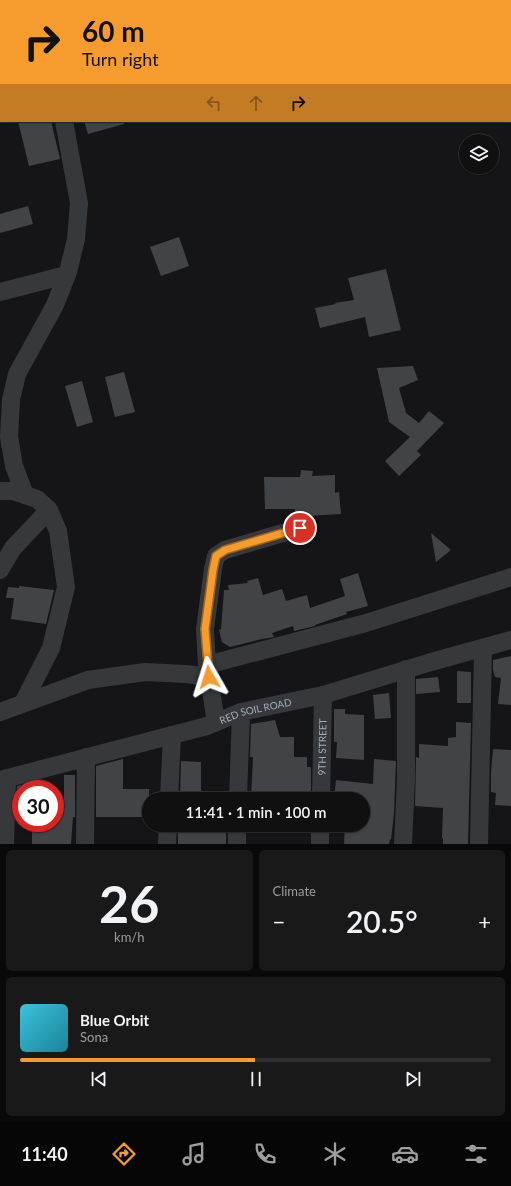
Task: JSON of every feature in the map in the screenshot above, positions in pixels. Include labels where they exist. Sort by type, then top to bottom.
[{"type":"street","points":[[25,495],[14,466],[9,437],[11,400],[17,374],[55,305],[66,275],[76,239],[79,203],[64,122]]},
{"type":"street","points":[[0,292],[66,275]]},
{"type":"street","points":[[0,490],[13,491],[37,499],[49,510],[58,531],[66,587],[51,648],[23,703]]},
{"type":"street","points":[[0,570],[13,548],[49,510]]},
{"type":"street","points":[[216,722],[208,671],[205,629],[216,556],[225,550],[300,528]]},
{"type":"street","points":[[0,712],[88,680],[145,672],[186,674],[208,671],[511,577]]},
{"type":"street","name":"RED SOIL ROAD","points":[[4,779],[207,726],[241,712],[324,695],[431,662],[511,640]]},
{"type":"street","points":[[479,844],[482,649]]},
{"type":"street","points":[[403,844],[406,779],[406,670]]},
{"type":"street","name":"9TH STREET","points":[[321,792],[324,695]]},
{"type":"street","points":[[238,792],[241,712]]},
{"type":"street","points":[[169,792],[172,735]]},
{"type":"street","points":[[85,844],[86,757]]},
{"type":"street","points":[[4,779],[5,844]]},
{"type":"street","points":[[167,844],[168,832]]},
{"type":"street","points":[[236,844],[237,832]]},
{"type":"street","points":[[320,832],[320,844]]},
{"type":"building","points":[[18,122],[51,122],[60,159],[29,166]]},
{"type":"building","points":[[84,122],[124,122],[124,124],[88,134]]},
{"type":"building","points":[[28,206],[33,224],[0,233],[0,214]]},
{"type":"building","points":[[179,237],[189,266],[161,276],[150,247]]},
{"type":"building","points":[[386,269],[401,330],[369,337],[365,317],[320,328],[315,308],[354,300],[348,278]]},
{"type":"building","points":[[413,366],[418,380],[399,388],[406,413],[419,423],[429,411],[444,423],[417,451],[421,455],[399,476],[385,461],[410,437],[389,422],[377,368]]},
{"type":"building","points":[[124,372],[135,412],[115,417],[105,377]]},
{"type":"building","points":[[82,381],[93,422],[77,427],[65,386]]},
{"type":"building","points":[[301,470],[313,471],[312,476],[335,475],[335,493],[339,492],[341,514],[307,516],[306,520],[302,518],[294,519],[295,509],[265,509],[264,477],[300,477]]},
{"type":"building","points":[[431,533],[451,550],[436,562]]},
{"type":"building","points":[[358,573],[368,606],[346,612],[347,614],[315,626],[294,631],[293,626],[272,633],[274,637],[230,647],[222,642],[219,630],[221,629],[224,590],[229,590],[228,585],[248,583],[247,581],[258,578],[263,595],[282,589],[286,601],[307,595],[310,608],[345,596],[340,579]]},
{"type":"building","points":[[19,586],[54,590],[46,624],[11,619],[14,598],[6,598],[8,587],[19,588]]},
{"type":"building","points":[[511,656],[511,705],[498,704],[501,678],[495,677],[493,660]]},
{"type":"building","points":[[457,671],[471,672],[471,703],[457,703]]},
{"type":"building","points":[[438,677],[440,692],[416,694],[416,679]]},
{"type":"building","points":[[389,693],[391,718],[375,719],[373,695]]},
{"type":"building","points":[[334,709],[345,709],[345,714],[364,715],[364,760],[336,758],[337,742],[334,742]]},
{"type":"building","points":[[275,720],[280,737],[294,737],[294,757],[307,757],[307,767],[311,767],[311,792],[251,792],[253,757],[250,757],[251,724]]},
{"type":"building","points":[[456,722],[471,723],[468,844],[443,844],[443,808],[415,806],[416,757],[419,758],[419,744],[448,746],[448,738],[456,737]]},
{"type":"building","points":[[493,749],[511,750],[511,806],[495,805],[496,793],[491,792]]},
{"type":"building","points":[[123,759],[123,789],[149,789],[149,792],[142,792],[142,817],[96,817],[96,766]]},
{"type":"building","points":[[374,759],[396,761],[394,813],[391,840],[390,839],[389,844],[344,844],[345,832],[370,832],[370,792],[335,792],[336,780],[373,784]]},
{"type":"building","points":[[181,761],[201,762],[201,792],[180,792]]},
{"type":"building","points":[[64,775],[75,775],[75,817],[73,817],[71,844],[32,844],[32,832],[64,832]]},
{"type":"building","points":[[178,832],[226,832],[226,844],[178,844]]},
{"type":"route","points":[[209,677],[205,629],[216,556],[225,550],[300,528]]}]
